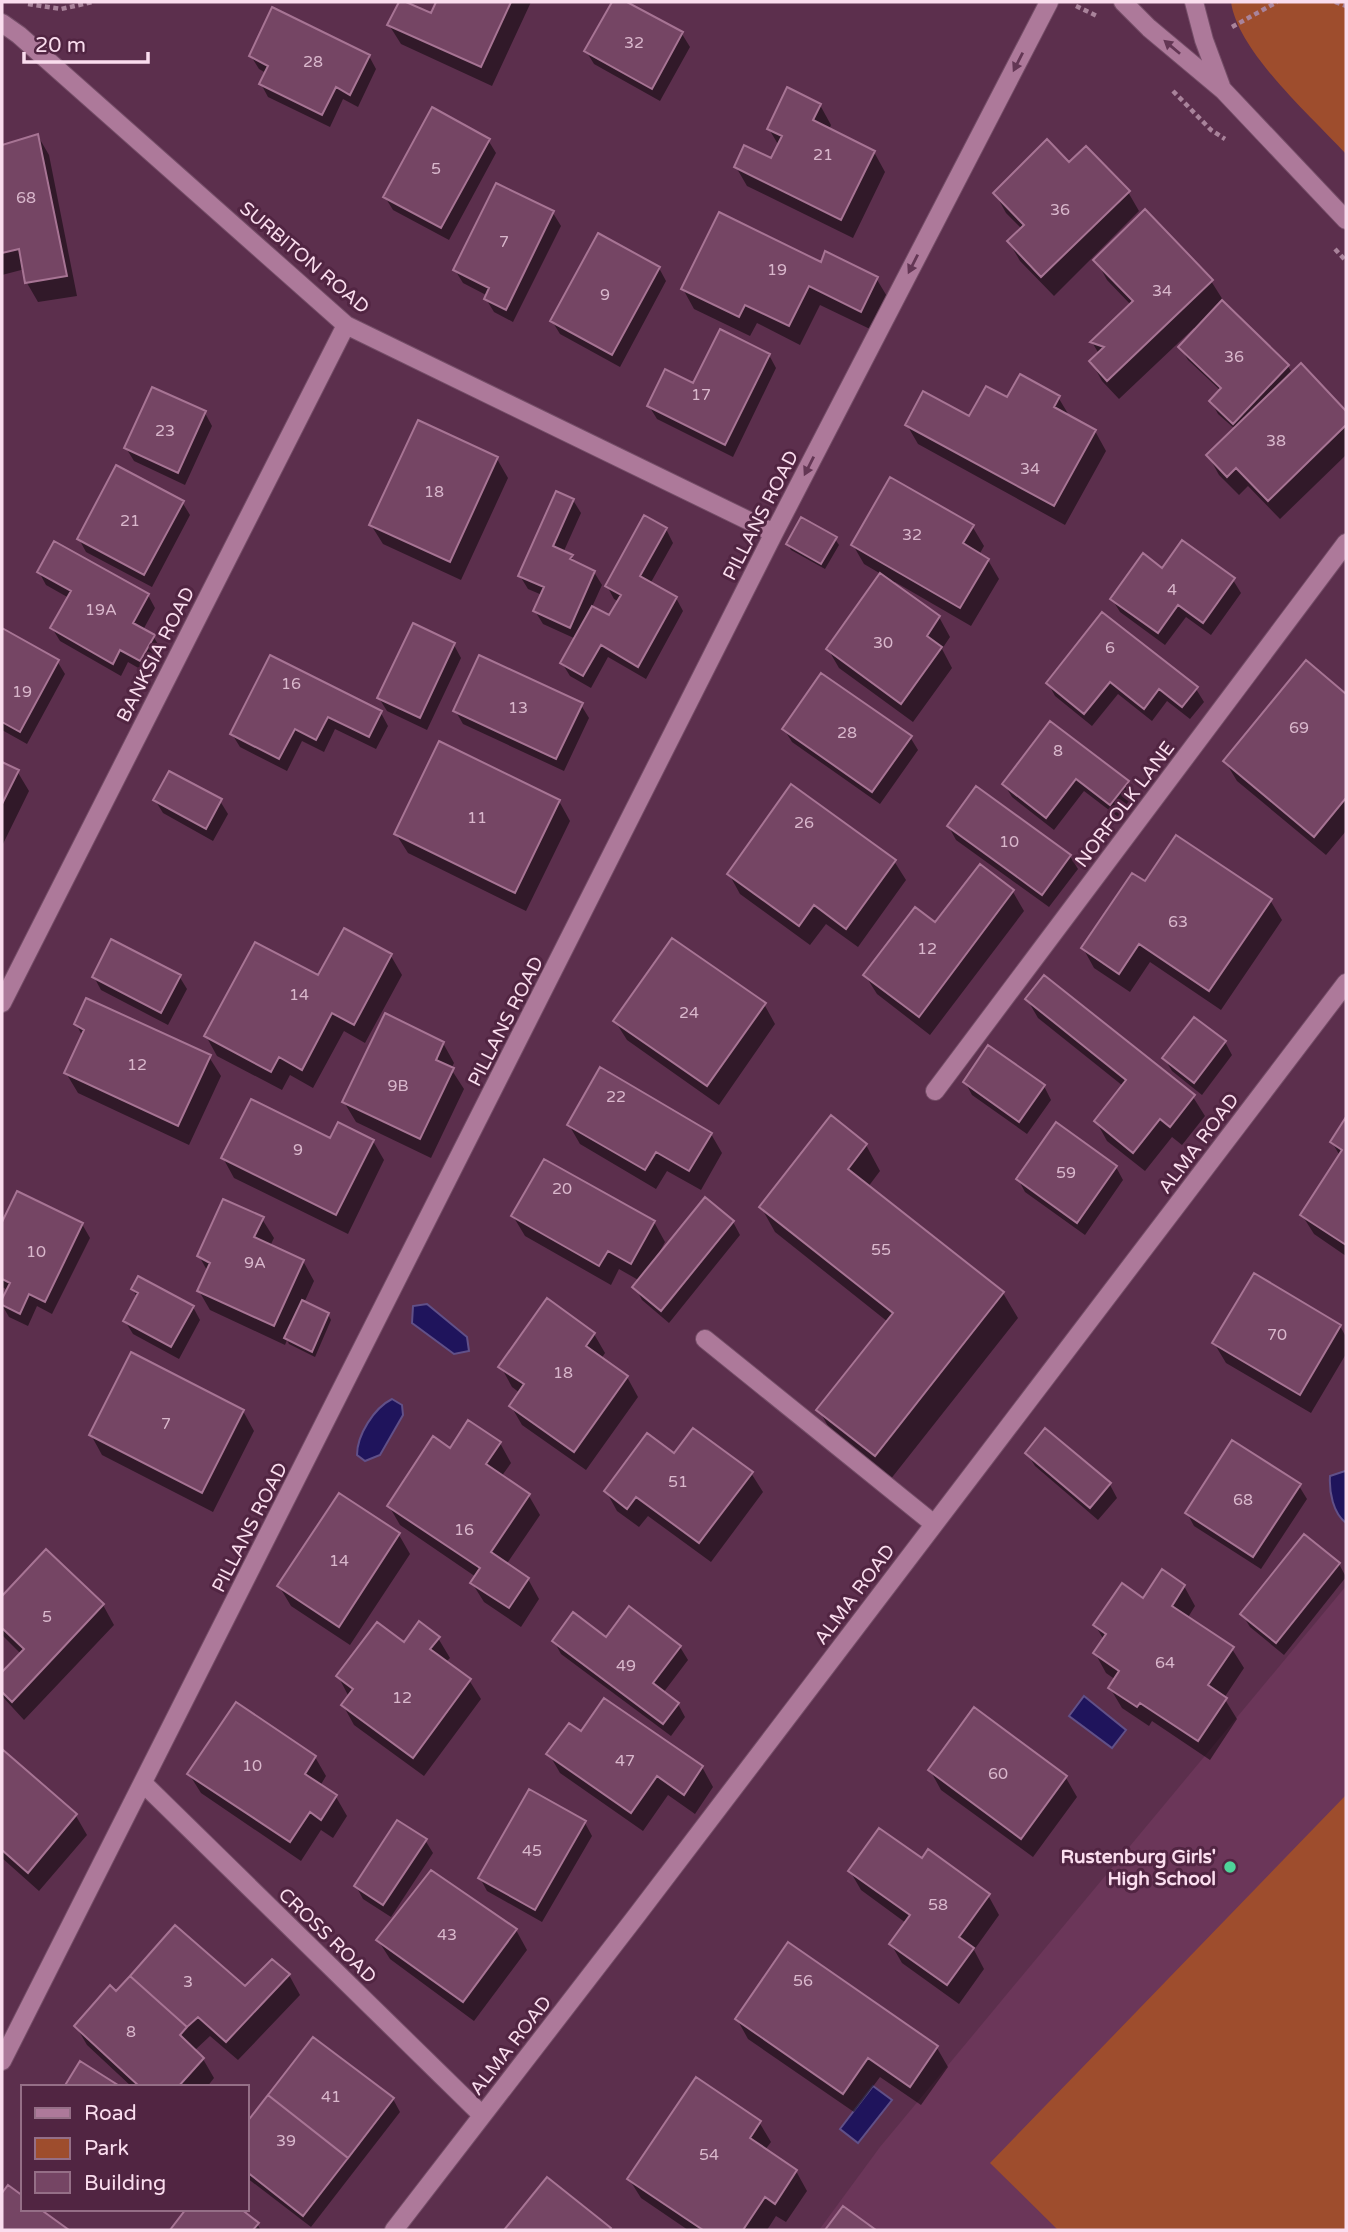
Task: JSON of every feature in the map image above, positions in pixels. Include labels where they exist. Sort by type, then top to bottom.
[{"type":"street","name":"PILLANS ROAD","points":[[2,2062],[774,533],[1049,2]]},
{"type":"street","points":[[1123,2],[1149,28],[1223,90],[1346,220]]},
{"type":"street","points":[[1194,2],[1204,40],[1223,90]]},
{"type":"street","name":"SURBITON ROAD","points":[[2,23],[19,35],[346,325],[774,533]]},
{"type":"street","name":"BANKSIA ROAD","points":[[2,1003],[346,325]]},
{"type":"street","name":"NORFOLK LANE","points":[[935,1091],[1346,543]]},
{"type":"street","name":"ALMA ROAD","points":[[394,2230],[1346,983]]},
{"type":"street","points":[[705,1339],[934,1524]]},
{"type":"street","name":"CROSS ROAD","points":[[144,1784],[482,2115]]},
{"type":"path","points":[[19,2],[61,9],[93,2]]},
{"type":"path","points":[[1231,28],[1277,2]]},
{"type":"path","points":[[1335,2],[1346,6]]},
{"type":"path","points":[[1078,7],[1095,14]]},
{"type":"shaded area","points":[[427,1304],[467,1337],[469,1351],[454,1354],[412,1323],[413,1306]]},
{"type":"shaded area","points":[[392,1399],[402,1405],[403,1415],[380,1455],[365,1461],[357,1455],[363,1431],[373,1415]]},
{"type":"shaded area","points":[[1346,1471],[1346,1523],[1335,1508],[1330,1476]]},
{"type":"shaded area","name":"Rustenburg Girls' High School","points":[[1346,1586],[1346,2230],[819,2230],[880,2147]]},
{"type":"shaded area","points":[[1084,1696],[1126,1730],[1112,1748],[1069,1716]]},
{"type":"shaded area","points":[[873,2086],[892,2100],[858,2143],[840,2129]]},
{"type":"green space","points":[[1231,2],[1346,2],[1346,154],[1261,62],[1247,42]]},
{"type":"green space","points":[[1346,1795],[1346,2230],[1058,2230],[990,2163]]},
{"type":"building","points":[[399,2],[406,2],[431,13],[436,2],[511,2],[481,67],[387,25]]},
{"type":"building","points":[[612,2],[627,2],[683,32],[652,89],[584,51]]},
{"type":"building","points":[[272,7],[370,55],[350,95],[336,87],[322,115],[259,84],[268,66],[249,56]]},
{"type":"building","points":[[787,87],[821,104],[813,120],[875,151],[841,220],[734,167],[744,145],[771,158],[782,136],[767,129]]},
{"type":"building","points":[[432,107],[490,139],[441,228],[383,197]]},
{"type":"building","points":[[38,134],[67,276],[25,283],[19,249],[2,253],[2,145]]},
{"type":"building","points":[[1047,139],[1069,162],[1086,146],[1130,191],[1041,277],[1007,241],[1024,225],[993,193]]},
{"type":"building","points":[[496,183],[554,211],[506,310],[484,299],[489,288],[453,270]]},
{"type":"building","points":[[1145,209],[1213,280],[1107,381],[1089,361],[1104,347],[1090,342],[1133,301],[1093,260]]},
{"type":"building","points":[[719,212],[821,262],[825,251],[878,277],[861,312],[809,286],[789,326],[745,305],[739,317],[681,289]]},
{"type":"building","points":[[598,233],[660,267],[612,355],[550,321]]},
{"type":"building","points":[[1222,300],[1289,365],[1233,424],[1209,401],[1221,388],[1178,347]]},
{"type":"building","points":[[720,329],[770,354],[725,445],[647,406],[665,369],[693,383]]},
{"type":"building","points":[[1301,363],[1346,411],[1346,425],[1268,501],[1236,468],[1227,477],[1206,455]]},
{"type":"building","points":[[1020,374],[1060,396],[1054,407],[1096,430],[1054,506],[905,425],[923,391],[969,416],[986,386],[1007,397]]},
{"type":"building","points":[[152,387],[206,411],[178,473],[124,448]]},
{"type":"building","points":[[418,420],[498,457],[450,562],[369,525]]},
{"type":"building","points":[[116,465],[184,501],[144,575],[77,539]]},
{"type":"building","points":[[890,477],[974,525],[963,543],[989,559],[960,608],[851,545]]},
{"type":"building","points":[[556,491],[574,499],[553,546],[573,555],[570,559],[595,571],[570,628],[533,611],[544,587],[518,576]]},
{"type":"building","points":[[644,515],[667,528],[640,576],[677,597],[638,667],[601,645],[583,676],[560,663],[592,606],[609,615],[621,595],[605,586]]},
{"type":"building","points":[[801,517],[837,537],[821,564],[786,544]]},
{"type":"building","points":[[1182,540],[1235,578],[1203,623],[1178,605],[1158,633],[1110,599],[1143,553],[1162,568]]},
{"type":"building","points":[[54,541],[149,594],[133,623],[155,635],[140,661],[120,650],[113,664],[50,628],[71,591],[37,572]]},
{"type":"building","points":[[880,573],[940,616],[927,636],[942,647],[901,704],[826,649]]},
{"type":"building","points":[[1102,612],[1198,687],[1182,707],[1159,689],[1144,709],[1110,682],[1084,714],[1046,683]]},
{"type":"building","points":[[413,623],[455,643],[420,718],[377,698]]},
{"type":"building","points":[[2,628],[59,660],[20,732],[2,722]]},
{"type":"building","points":[[270,655],[382,711],[369,737],[328,717],[316,740],[295,729],[279,759],[230,734]]},
{"type":"building","points":[[479,655],[583,703],[556,759],[453,711]]},
{"type":"building","points":[[1306,660],[1346,694],[1346,798],[1314,837],[1223,761]]},
{"type":"building","points":[[821,673],[912,736],[872,792],[782,729]]},
{"type":"building","points":[[1050,721],[1129,781],[1110,805],[1076,779],[1046,818],[1002,784]]},
{"type":"building","points":[[439,741],[560,800],[515,893],[394,834]]},
{"type":"building","points":[[2,762],[19,770],[2,804]]},
{"type":"building","points":[[169,771],[222,799],[206,829],[153,800]]},
{"type":"building","points":[[791,784],[896,860],[846,929],[814,905],[799,926],[727,874]]},
{"type":"building","points":[[976,786],[1071,855],[1042,895],[947,826]]},
{"type":"building","points":[[1176,835],[1272,899],[1209,991],[1139,944],[1119,974],[1081,948],[1132,873],[1145,881]]},
{"type":"building","points":[[980,864],[1014,890],[919,1017],[863,975],[915,907],[935,922]]},
{"type":"building","points":[[344,928],[392,954],[354,1025],[332,1013],[302,1070],[279,1057],[271,1072],[204,1036],[255,942],[318,975]]},
{"type":"building","points":[[672,938],[766,1003],[707,1086],[613,1021]]},
{"type":"building","points":[[111,939],[181,975],[161,1013],[92,977]]},
{"type":"building","points":[[1044,975],[1195,1095],[1170,1127],[1160,1119],[1133,1153],[1094,1121],[1126,1080],[1025,999]]},
{"type":"building","points":[[86,998],[211,1055],[178,1126],[64,1073],[84,1030],[74,1024]]},
{"type":"building","points":[[385,1013],[444,1042],[436,1060],[454,1068],[420,1139],[342,1102]]},
{"type":"building","points":[[1194,1017],[1226,1041],[1194,1083],[1162,1058]]},
{"type":"building","points":[[988,1045],[1045,1085],[1019,1122],[963,1082]]},
{"type":"building","points":[[600,1067],[712,1133],[689,1171],[656,1152],[645,1170],[567,1125]]},
{"type":"building","points":[[251,1099],[330,1138],[338,1122],[374,1140],[336,1215],[221,1158]]},
{"type":"building","points":[[831,1115],[867,1144],[848,1169],[1004,1292],[875,1456],[816,1410],[893,1313],[759,1207]]},
{"type":"building","points":[[1346,1117],[1346,1245],[1300,1215],[1342,1150],[1330,1142]]},
{"type":"building","points":[[1056,1122],[1117,1166],[1077,1223],[1016,1179]]},
{"type":"building","points":[[544,1159],[655,1221],[631,1264],[608,1251],[599,1266],[511,1216]]},
{"type":"building","points":[[17,1191],[83,1223],[45,1302],[29,1294],[20,1314],[2,1305],[10,1283],[2,1279],[2,1222]]},
{"type":"building","points":[[705,1197],[734,1221],[661,1311],[632,1287]]},
{"type":"building","points":[[223,1199],[264,1217],[254,1237],[304,1260],[274,1326],[197,1291],[210,1263],[197,1256]]},
{"type":"building","points":[[1254,1273],[1341,1325],[1300,1395],[1212,1343]]},
{"type":"building","points":[[138,1276],[194,1306],[171,1347],[123,1321],[138,1293],[131,1289]]},
{"type":"building","points":[[547,1298],[595,1333],[586,1346],[628,1376],[574,1452],[509,1406],[524,1384],[498,1367]]},
{"type":"building","points":[[302,1300],[329,1313],[312,1352],[284,1338]]},
{"type":"building","points":[[131,1352],[244,1410],[202,1493],[89,1435]]},
{"type":"building","points":[[468,1420],[501,1442],[486,1464],[530,1494],[491,1552],[529,1578],[509,1608],[470,1583],[480,1568],[387,1506],[433,1436],[450,1448]]},
{"type":"building","points":[[693,1428],[753,1472],[699,1543],[636,1497],[627,1509],[604,1491],[647,1433],[674,1453]]},
{"type":"building","points":[[1045,1428],[1111,1483],[1090,1508],[1025,1453]]},
{"type":"building","points":[[1232,1440],[1301,1484],[1253,1557],[1185,1513]]},
{"type":"building","points":[[339,1493],[400,1533],[339,1627],[277,1586]]},
{"type":"building","points":[[1304,1534],[1340,1563],[1276,1643],[1240,1614]]},
{"type":"building","points":[[46,1549],[104,1604],[12,1702],[2,1692],[2,1672],[24,1649],[2,1628],[2,1596]]},
{"type":"building","points":[[1162,1569],[1185,1585],[1172,1606],[1234,1647],[1208,1685],[1227,1698],[1198,1741],[1140,1703],[1137,1707],[1108,1688],[1119,1671],[1093,1653],[1106,1634],[1093,1625],[1122,1583],[1143,1598]]},
{"type":"building","points":[[629,1606],[681,1646],[653,1683],[679,1703],[663,1724],[552,1641],[573,1612],[606,1637]]},
{"type":"building","points":[[419,1621],[440,1637],[430,1649],[471,1679],[413,1758],[341,1705],[353,1689],[336,1676],[377,1622],[404,1642]]},
{"type":"building","points":[[604,1698],[703,1766],[684,1795],[657,1776],[631,1813],[546,1754],[569,1723],[581,1731]]},
{"type":"building","points":[[236,1702],[316,1756],[305,1774],[337,1795],[321,1820],[310,1812],[290,1842],[187,1774]]},
{"type":"building","points":[[974,1707],[1067,1776],[1021,1839],[928,1770]]},
{"type":"building","points":[[2,1749],[77,1814],[28,1873],[2,1850]]},
{"type":"building","points":[[529,1789],[586,1821],[535,1910],[478,1878]]},
{"type":"building","points":[[397,1820],[427,1839],[383,1905],[354,1886]]},
{"type":"building","points":[[879,1828],[922,1858],[928,1849],[990,1894],[959,1937],[974,1948],[947,1985],[889,1944],[910,1915],[848,1871]]},
{"type":"building","points":[[431,1870],[517,1929],[463,2002],[376,1940]]},
{"type":"building","points":[[175,1925],[245,1986],[272,1959],[290,1974],[226,2042],[198,2017],[187,2027],[130,1976]]},
{"type":"building","points":[[788,1942],[938,2046],[910,2087],[868,2058],[843,2094],[735,2019]]},
{"type":"building","points":[[130,1976],[187,2027],[180,2035],[204,2058],[180,2085],[138,2085],[74,2026],[110,1985],[116,1991]]},
{"type":"building","points":[[313,2037],[394,2098],[348,2158],[268,2095]]},
{"type":"building","points":[[80,2061],[118,2085],[65,2085]]},
{"type":"building","points":[[696,2077],[761,2121],[750,2138],[797,2170],[775,2204],[765,2197],[743,2230],[703,2230],[627,2179]]},
{"type":"building","points":[[268,2095],[348,2158],[303,2216],[248,2173],[248,2121]]},
{"type":"building","points":[[547,2177],[611,2228],[610,2230],[504,2230]]},
{"type":"building","points":[[8,2185],[21,2195],[21,2211],[43,2211],[69,2230],[2,2230],[2,2193]]},
{"type":"building","points":[[843,2206],[876,2230],[825,2230]]},
{"type":"building","points":[[184,2211],[244,2211],[259,2223],[253,2230],[170,2230]]},
{"type":"place","name":"Rustenburg Girls' High School","points":[[1230,1867]]}]
